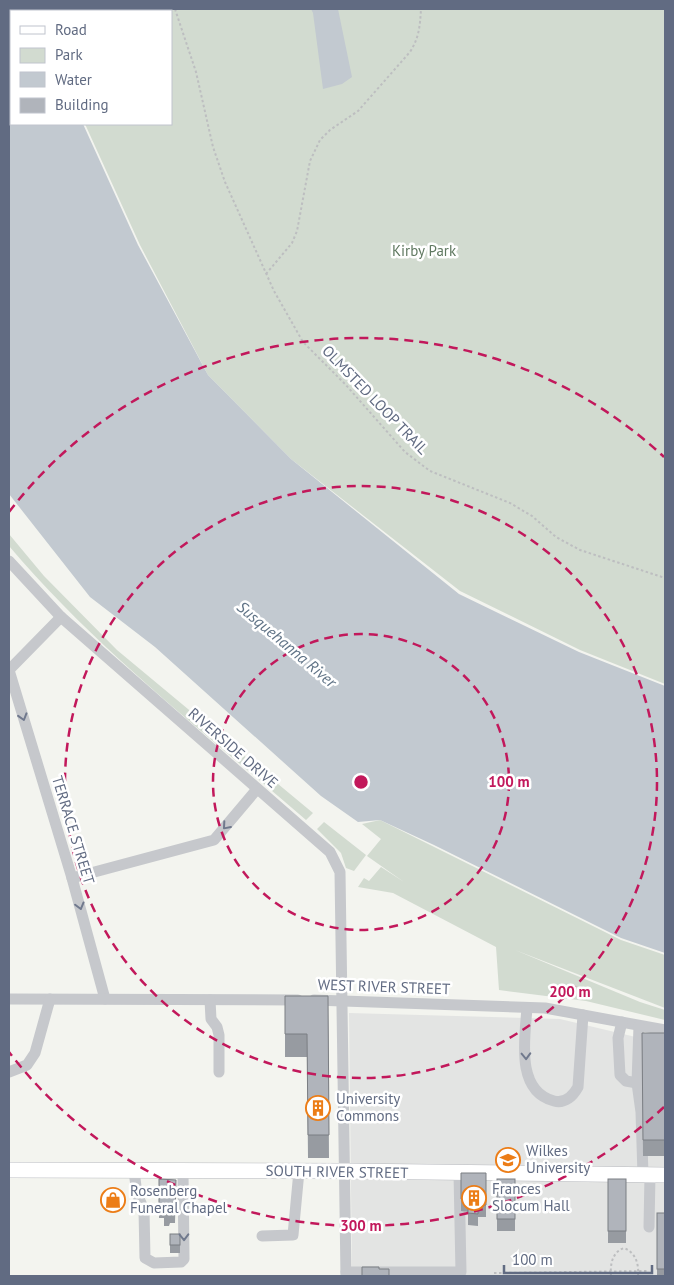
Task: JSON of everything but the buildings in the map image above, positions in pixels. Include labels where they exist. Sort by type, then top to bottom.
[{"type":"main road","name":"SOUTH RIVER STREET","points":[[9,1170],[346,1171],[665,1175]]},
{"type":"street","name":"RIVERSIDE DRIVE","points":[[9,561],[61,617],[330,852],[340,872],[346,1171],[346,1274]]},
{"type":"street","points":[[9,670],[61,617]]},
{"type":"street","name":"TERRACE STREET","points":[[9,670],[72,878],[105,999]]},
{"type":"street","points":[[72,878],[214,840],[257,789]]},
{"type":"street","name":"WEST RIVER STREET","points":[[9,999],[342,1000],[527,1008],[584,1015],[665,1030]]},
{"type":"street","points":[[9,1072],[27,1064],[35,1052],[50,999]]},
{"type":"street","points":[[210,1000],[211,1019],[219,1035],[219,1072]]},
{"type":"street","points":[[527,1008],[525,1051],[528,1077],[542,1096],[554,1101],[563,1102],[574,1095],[578,1087],[584,1015]]},
{"type":"street","points":[[622,1022],[618,1038],[620,1075],[626,1081],[637,1082]]},
{"type":"street","points":[[639,1026],[637,1082],[642,1112],[649,1226]]},
{"type":"street","points":[[134,1171],[136,1194],[144,1210],[145,1258],[154,1263],[181,1262],[184,1259],[183,1171]]},
{"type":"street","points":[[262,1236],[293,1235],[299,1171]]},
{"type":"street","points":[[346,1274],[461,1272],[459,1173]]},
{"type":"path","name":"OLMSTED LOOP TRAIL","points":[[175,9],[196,72],[213,147],[225,182],[266,274],[304,342],[345,384],[406,452],[430,471],[510,503],[532,516],[556,537],[580,550],[665,578]]},
{"type":"path","points":[[266,274],[292,243],[298,231],[310,161],[320,140],[330,130],[358,111],[410,52],[420,31],[420,9]]},
{"type":"path","points":[[611,1276],[610,1272],[614,1256],[624,1248],[634,1255],[638,1276]]},
{"type":"path","points":[[494,1273],[649,1271]]},
{"type":"shaded area","name":"Wilkes University","points":[[349,1013],[560,1019],[665,1044],[665,1276],[352,1276]]},
{"type":"green space","name":"Kirby Park","points":[[665,9],[665,684],[580,650],[460,591],[291,459],[208,375],[140,245],[85,125],[172,125],[172,10],[44,10]]},
{"type":"green space","points":[[9,534],[44,576],[117,650],[313,813],[306,820],[114,655],[43,584],[9,546]]},
{"type":"green space","points":[[380,820],[621,940],[665,955],[665,1008],[515,950],[640,1002],[665,1010],[665,1020],[586,1001],[499,990],[496,947],[393,893],[358,887],[364,878],[369,881],[381,867],[404,882],[367,856],[381,839],[362,824]]},
{"type":"green space","points":[[324,822],[366,855],[354,871],[346,868],[341,853],[317,829]]},
{"type":"water","name":"Susquehanna River","points":[[9,9],[42,9],[10,10],[10,125],[83,125],[138,245],[208,375],[291,459],[459,594],[579,652],[665,686],[665,953],[621,938],[380,820],[358,822],[321,796],[155,647],[90,597],[9,494]]},
{"type":"water","points":[[311,9],[338,9],[352,77],[342,84],[323,89]]},
{"type":"place","name":"University Commons","points":[[318,1108]]},
{"type":"place","name":"Wilkes University","points":[[508,1160]]},
{"type":"place","name":"Frances Slocum Hall","points":[[474,1198]]},
{"type":"place","name":"Rosenberg Funeral Chapel","points":[[113,1200]]}]
